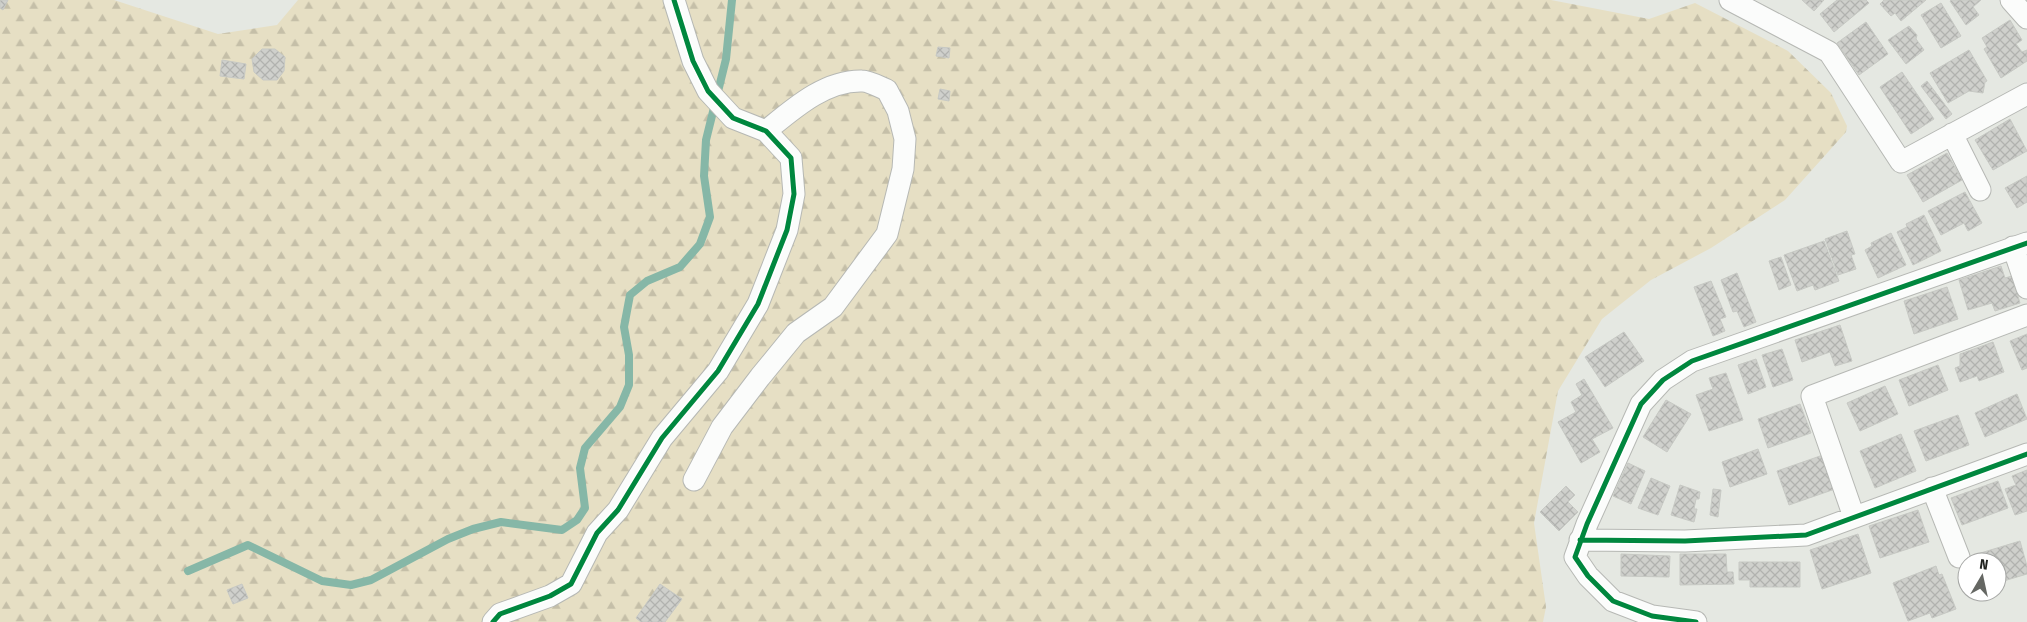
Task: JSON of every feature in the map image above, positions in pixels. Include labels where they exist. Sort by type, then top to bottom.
[{"type":"street","points":[[493,622],[500,614],[550,596],[571,584],[597,533],[618,510],[662,438],[718,371],[758,304],[787,230],[794,194],[791,158],[766,131],[733,118],[708,91],[693,60],[674,0]]},
{"type":"street","points":[[1730,0],[1829,52],[1901,162],[2027,94]]},
{"type":"street","points":[[2011,0],[2027,18]]},
{"type":"street","points":[[694,480],[722,427],[760,377],[796,333],[833,307],[887,234],[902,169],[905,139],[898,111],[887,90],[862,81],[827,88],[766,131]]},
{"type":"street","points":[[1952,134],[1980,190]]},
{"type":"street","points":[[1696,622],[1652,616],[1613,601],[1588,576],[1575,557],[1580,540],[1641,404],[1663,380],[1692,361],[1723,349],[2020,245],[2027,288]]},
{"type":"street","points":[[1854,517],[1812,396],[2027,315]]},
{"type":"street","points":[[1580,540],[1685,541],[1806,535],[2027,454]]},
{"type":"street","points":[[1932,488],[1957,552]]},
{"type":"green space","points":[[0,0],[114,0],[218,34],[277,25],[298,0],[1551,0],[1649,19],[1695,3],[1788,51],[1831,93],[1847,126],[1846,132],[1785,200],[1711,248],[1651,280],[1602,319],[1558,391],[1534,523],[1546,607],[1543,622],[0,622]]},
{"type":"building","points":[[0,0],[8,0],[3,10],[0,8]]},
{"type":"building","points":[[1802,0],[1824,0],[1814,11]]},
{"type":"building","points":[[1837,0],[1866,0],[1869,3],[1834,32],[1820,14]]},
{"type":"building","points":[[1884,0],[1926,0],[1901,21],[1895,13],[1891,16],[1880,4]]},
{"type":"building","points":[[1951,0],[1981,0],[1973,7],[1979,15],[1966,25]]},
{"type":"building","points":[[1941,3],[1961,36],[1941,48],[1921,15]]},
{"type":"building","points":[[2010,20],[2022,40],[2016,44],[2022,52],[2027,50],[2027,61],[2001,78],[1984,49],[1987,47],[1982,38]]},
{"type":"building","points":[[1866,22],[1888,54],[1859,75],[1837,43]]},
{"type":"building","points":[[1909,26],[1917,35],[1916,39],[1924,50],[1906,64],[1888,40]]},
{"type":"building","points":[[938,47],[950,48],[949,58],[936,56]]},
{"type":"building","points":[[262,49],[275,49],[285,57],[284,71],[277,80],[263,80],[254,72],[252,59]]},
{"type":"building","points":[[1969,50],[1987,81],[1985,82],[1983,93],[1969,91],[1948,103],[1930,73]]},
{"type":"building","points":[[222,60],[246,64],[244,79],[220,76]]},
{"type":"building","points":[[1902,72],[1934,119],[1911,134],[1880,87]]},
{"type":"building","points":[[1927,81],[1952,114],[1946,119],[1921,86]]},
{"type":"building","points":[[940,89],[950,91],[949,101],[938,99]]},
{"type":"building","points":[[2010,119],[2027,151],[1993,170],[1975,140]]},
{"type":"building","points":[[1947,153],[1962,180],[1923,202],[1907,175]]},
{"type":"building","points":[[2027,176],[2027,202],[2017,208],[2005,188]]},
{"type":"building","points":[[1965,192],[1982,223],[1968,231],[1964,223],[1941,235],[1928,211]]},
{"type":"building","points":[[1924,215],[1941,251],[1913,265],[1897,232],[1907,227],[1906,224]]},
{"type":"building","points":[[1847,231],[1855,254],[1851,255],[1856,269],[1838,275],[1825,239]]},
{"type":"building","points":[[1891,233],[1906,265],[1878,278],[1865,250],[1872,246],[1871,243]]},
{"type":"building","points":[[1824,241],[1839,281],[1815,290],[1813,285],[1797,291],[1784,255]]},
{"type":"building","points":[[1781,257],[1791,285],[1779,290],[1769,261]]},
{"type":"building","points":[[2001,266],[2005,278],[2012,276],[2020,303],[1995,311],[1992,303],[1968,310],[1959,280]]},
{"type":"building","points":[[1737,273],[1756,322],[1744,327],[1737,311],[1733,312],[1721,280]]},
{"type":"building","points":[[1711,281],[1726,317],[1720,319],[1725,331],[1713,336],[1694,287]]},
{"type":"building","points":[[1947,287],[1958,319],[1914,334],[1904,301]]},
{"type":"building","points":[[1840,325],[1852,361],[1835,366],[1830,352],[1802,362],[1795,340]]},
{"type":"building","points":[[1624,332],[1644,361],[1605,387],[1585,357]]},
{"type":"building","points":[[2027,334],[2027,368],[2022,370],[2010,341]]},
{"type":"building","points":[[1993,342],[2004,372],[1979,381],[1977,376],[1960,382],[1955,368],[1960,366],[1960,354]]},
{"type":"building","points":[[1782,349],[1793,380],[1773,387],[1762,355]]},
{"type":"building","points":[[1756,359],[1766,387],[1748,394],[1738,365]]},
{"type":"building","points":[[1938,365],[1948,390],[1909,406],[1899,380]]},
{"type":"building","points":[[1726,373],[1743,420],[1709,431],[1696,395],[1713,389],[1709,378]]},
{"type":"building","points":[[1584,379],[1613,428],[1592,439],[1600,452],[1581,463],[1558,422],[1576,412],[1571,402],[1582,395],[1576,384]]},
{"type":"building","points":[[1885,386],[1898,414],[1860,431],[1847,403]]},
{"type":"building","points":[[2017,394],[2027,419],[1985,437],[1975,413]]},
{"type":"building","points":[[1666,400],[1691,414],[1667,452],[1643,437]]},
{"type":"building","points":[[1800,404],[1811,433],[1768,448],[1758,419]]},
{"type":"building","points":[[1958,415],[1969,445],[1926,461],[1914,431]]},
{"type":"building","points":[[1901,434],[1916,471],[1875,488],[1860,451]]},
{"type":"building","points":[[1758,449],[1767,474],[1730,487],[1722,462]]},
{"type":"building","points":[[1823,455],[1835,489],[1789,505],[1777,471]]},
{"type":"building","points":[[1628,463],[1645,471],[1631,504],[1613,496]]},
{"type":"building","points":[[2027,470],[2027,511],[2015,515],[2005,489],[2016,485],[2012,476]]},
{"type":"building","points":[[1651,478],[1670,486],[1658,515],[1638,508]]},
{"type":"building","points":[[1998,481],[2008,508],[1962,525],[1951,498]]},
{"type":"building","points":[[1680,485],[1700,492],[1694,509],[1697,509],[1694,522],[1671,515]]},
{"type":"building","points":[[1566,486],[1575,495],[1568,502],[1578,512],[1559,531],[1540,512]]},
{"type":"building","points":[[1713,489],[1721,490],[1718,517],[1710,515]]},
{"type":"building","points":[[1918,510],[1929,542],[1880,558],[1869,526]]},
{"type":"building","points":[[1858,534],[1871,573],[1822,589],[1810,550]]},
{"type":"building","points":[[2020,541],[2027,566],[2027,574],[2007,580],[2007,552],[1984,552]]},
{"type":"building","points":[[1621,554],[1670,556],[1669,577],[1621,576]]},
{"type":"building","points":[[1680,554],[1726,554],[1727,572],[1733,572],[1734,584],[1680,585]]},
{"type":"building","points":[[1739,562],[1800,562],[1800,587],[1750,587],[1750,580],[1739,580]]},
{"type":"building","points":[[1936,566],[1939,575],[1942,574],[1956,609],[1932,618],[1930,613],[1908,621],[1893,583]]},
{"type":"building","points":[[242,584],[248,598],[233,604],[227,590]]},
{"type":"building","points":[[660,584],[682,599],[665,622],[641,622],[636,618]]},
{"type":"waterway","points":[[188,571],[248,545],[322,581],[351,585],[371,580],[448,539],[473,529],[501,522],[562,530],[577,520],[585,508],[580,468],[585,448],[620,407],[629,385],[629,355],[624,327],[630,295],[647,281],[680,267],[700,244],[710,217],[704,176],[706,140],[726,59],[732,0]]},
{"type":"cycle path","points":[[493,622],[500,614],[550,596],[571,584],[597,533],[618,510],[662,438],[718,371],[758,304],[787,230],[794,194],[791,158],[766,131],[733,118],[708,91],[693,61],[674,0]]},
{"type":"cycle path","points":[[1696,622],[1652,616],[1613,601],[1588,576],[1575,557],[1587,524],[1641,404],[1663,380],[1692,361],[2027,243]]},
{"type":"cycle path","points":[[1580,540],[1685,541],[1806,535],[2027,454]]}]
